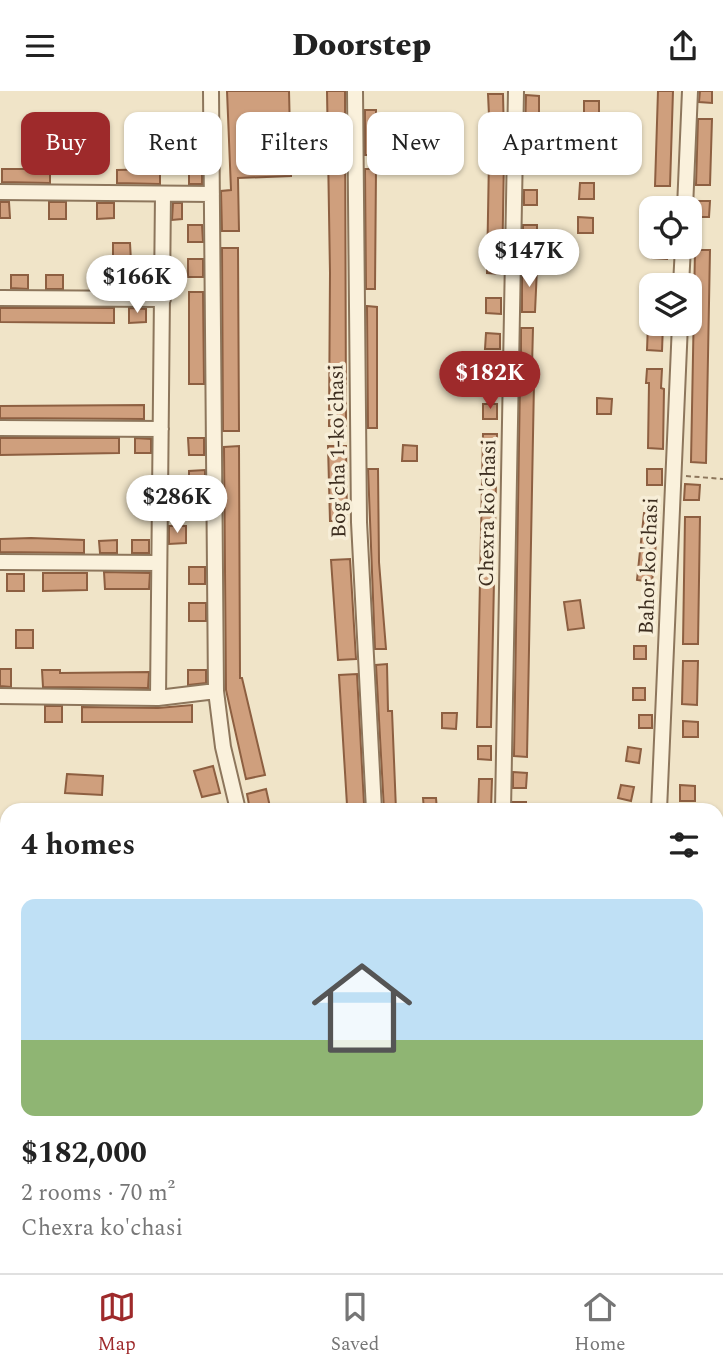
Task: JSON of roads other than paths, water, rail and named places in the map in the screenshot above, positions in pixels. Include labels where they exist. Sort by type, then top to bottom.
[{"type":"street","points":[[211,91],[216,691],[223,747],[236,803]]},
{"type":"street","name":"Bog'cha 1-ko'chasi","points":[[355,91],[359,522],[374,803]]},
{"type":"street","name":"Chexra ko'chasi","points":[[503,803],[516,91]]},
{"type":"street","points":[[686,196],[690,91]]},
{"type":"street","points":[[0,193],[212,194]]},
{"type":"street","points":[[158,698],[163,194]]},
{"type":"street","points":[[0,298],[163,299]]},
{"type":"street","name":"Bahor ko'chasi","points":[[659,803],[679,336]]},
{"type":"street","points":[[0,428],[160,429]]},
{"type":"street","points":[[0,562],[159,563]]},
{"type":"street","points":[[0,696],[158,698],[216,691]]}]
